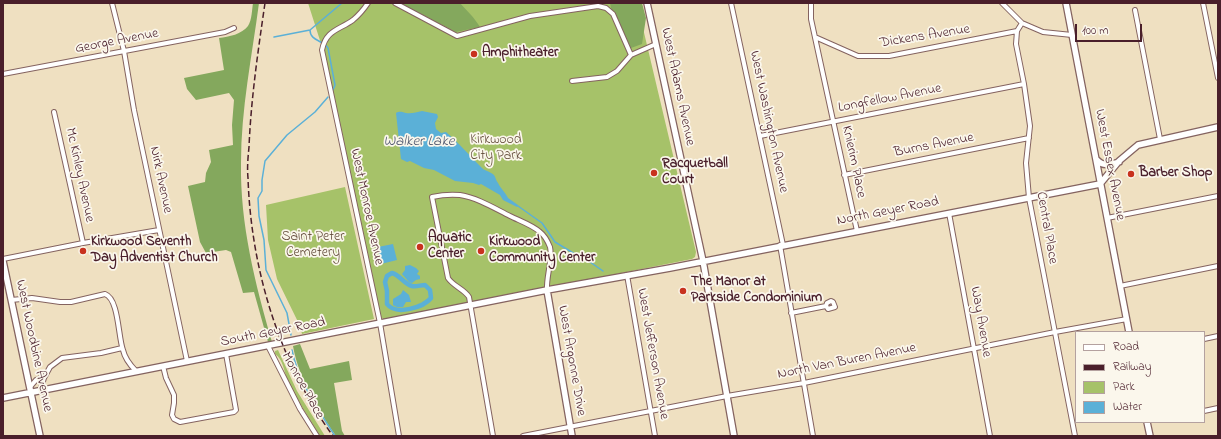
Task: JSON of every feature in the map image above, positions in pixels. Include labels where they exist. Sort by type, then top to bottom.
[{"type":"street","name":"Nirk Avenue","points":[[112,3],[124,51],[159,230],[187,361]]},
{"type":"street","name":"West Monroe Avenue","points":[[368,3],[357,16],[330,33],[323,45],[322,50],[380,323],[399,436]]},
{"type":"street","points":[[395,3],[457,36],[530,16],[598,6],[606,8],[613,14],[631,55]]},
{"type":"street","name":"West Adams Avenue","points":[[647,3],[703,261],[734,436]]},
{"type":"street","name":"West Washington Avenue","points":[[731,3],[760,136],[781,245],[791,312],[813,436]]},
{"type":"street","name":"Knierim Place","points":[[811,3],[811,19],[857,231]]},
{"type":"street","points":[[1002,3],[1022,23],[1043,32],[1072,35]]},
{"type":"street","name":"West Essex Avenue","points":[[1066,3],[1129,331]]},
{"type":"street","points":[[1203,3],[1218,78]]},
{"type":"street","points":[[1135,10],[1160,139]]},
{"type":"street","points":[[1017,31],[1022,23]]},
{"type":"street","name":"George Avenue","points":[[3,74],[225,32],[234,28]]},
{"type":"street","name":"Dickens Avenue","points":[[815,37],[858,56],[889,56],[1017,31]]},
{"type":"street","name":"Central Place","points":[[1017,31],[1016,44],[1030,126],[1026,163],[1028,198],[1075,436]]},
{"type":"street","points":[[572,81],[612,75],[631,55],[656,44]]},
{"type":"street","name":"Longfellow Avenue","points":[[760,136],[1024,84]]},
{"type":"street","name":"Mc Kinley Avenue","points":[[54,112],[83,243]]},
{"type":"street","points":[[1100,184],[1119,161],[1138,145],[1218,127]]},
{"type":"street","name":"Burns Avenue","points":[[844,175],[1028,138]]},
{"type":"street","points":[[1096,160],[1106,165],[1119,161]]},
{"type":"street","name":"North Geyer Road","points":[[546,290],[1100,184]]},
{"type":"street","points":[[493,436],[470,305],[467,294],[450,282],[448,278],[432,197],[442,195],[459,195],[484,203],[540,231],[550,247],[550,261],[546,279],[546,290]]},
{"type":"street","points":[[1107,218],[1218,196]]},
{"type":"street","name":"Way Avenue","points":[[949,213],[990,436]]},
{"type":"street","points":[[3,260],[83,243],[159,230]]},
{"type":"street","name":"West Woodbine Avenue","points":[[3,260],[40,436]]},
{"type":"street","points":[[1120,286],[1218,266]]},
{"type":"street","name":"West Jefferson Avenue","points":[[626,275],[655,436]]},
{"type":"street","name":"South Geyer Road","points":[[3,398],[30,390],[136,372],[546,290]]},
{"type":"street","name":"West Argonne Drive","points":[[546,290],[572,436]]},
{"type":"street","points":[[11,300],[32,298],[71,302],[105,294],[111,298],[122,348],[128,361],[136,372]]},
{"type":"street","points":[[791,312],[826,306]]},
{"type":"street","name":"North Van Buren Avenue","points":[[523,436],[651,410],[804,383],[1055,332],[1127,319]]},
{"type":"street","points":[[1205,340],[1218,336]]},
{"type":"street","name":"Monroe Place","points":[[268,346],[300,409],[317,436]]},
{"type":"street","points":[[35,382],[41,388],[50,367],[62,358],[101,353],[122,348]]},
{"type":"street","points":[[163,366],[166,378],[175,399],[172,415],[174,419],[180,422],[234,412],[236,410],[226,354]]},
{"type":"street","points":[[30,390],[35,382],[45,376]]},
{"type":"street","points":[[1205,411],[1218,408]]},
{"type":"street","points":[[1148,423],[1150,436]]},
{"type":"green space","points":[[253,3],[259,3],[247,83],[241,143],[241,186],[246,231],[254,276],[272,342],[268,342],[254,292],[243,293],[231,252],[226,250],[206,253],[200,242],[188,186],[205,182],[206,173],[211,162],[209,150],[233,145],[232,125],[234,100],[229,93],[196,100],[187,89],[184,78],[224,70],[219,38],[235,35],[248,26],[252,14]]},
{"type":"green space","name":"Kirkwood City Park","points":[[308,3],[637,3],[696,252],[695,257],[692,259],[386,320],[383,319],[381,317],[324,53]]},
{"type":"green space","points":[[400,3],[460,3],[480,27],[456,32]]},
{"type":"green space","points":[[610,3],[642,3],[646,18],[642,44],[631,48],[611,8]]},
{"type":"green space","name":"Saint Peter Cemetery","points":[[345,187],[374,319],[302,334],[300,326],[277,279],[268,240],[266,205]]},
{"type":"green space","points":[[300,344],[310,369],[349,361],[352,380],[334,383],[342,431],[345,436],[336,436],[322,415],[304,382],[293,346]]},
{"type":"green space","points":[[278,350],[297,391],[325,436],[320,436],[294,394],[287,379],[282,362],[275,354],[275,351]]},
{"type":"water","name":"Walker Lake","points":[[422,111],[437,114],[438,117],[435,123],[436,129],[441,133],[446,132],[482,168],[494,175],[508,198],[518,205],[517,207],[503,200],[500,195],[481,184],[479,185],[455,181],[434,170],[424,168],[410,161],[407,162],[401,159],[396,113]]},
{"type":"water","points":[[393,244],[397,260],[381,264],[378,247]]},
{"type":"water","points":[[410,265],[419,271],[417,274],[420,276],[420,279],[412,283],[409,282],[402,274],[405,270],[405,266]]},
{"type":"water","points":[[403,290],[409,295],[411,302],[406,302],[403,307],[393,305],[393,299],[401,294]]},
{"type":"waterway","points":[[274,37],[310,30],[342,3]]},
{"type":"waterway","points":[[310,30],[312,36],[328,48],[335,85],[333,90]]},
{"type":"waterway","points":[[291,335],[287,313],[266,270],[264,240],[259,216],[258,198],[262,191],[265,161],[287,135],[315,112],[328,97]]},
{"type":"waterway","points":[[518,206],[542,223],[555,242],[603,271]]},
{"type":"waterway","points":[[392,273],[412,286],[425,285],[430,290],[431,298],[410,309],[403,310],[391,308],[387,304],[385,282],[387,276],[392,273]]},
{"type":"waterway","points":[[292,350],[304,383],[335,436]]},
{"type":"railway","points":[[265,3],[253,93],[248,162],[250,212],[255,246],[271,313],[283,346],[297,377],[333,436]]},
{"type":"place","name":"Amphitheater","points":[[474,54]]},
{"type":"place","name":"Racquetball Court","points":[[654,173]]},
{"type":"place","name":"Barber Shop","points":[[1131,174]]},
{"type":"place","name":"Aquatic Center","points":[[420,247]]},
{"type":"place","name":"Kirkwood Seventh Day Adventist Church","points":[[83,251]]},
{"type":"place","name":"Kirkwood Community Center","points":[[481,251]]},
{"type":"place","name":"The Manor at Parkside Condominium","points":[[683,291]]}]
